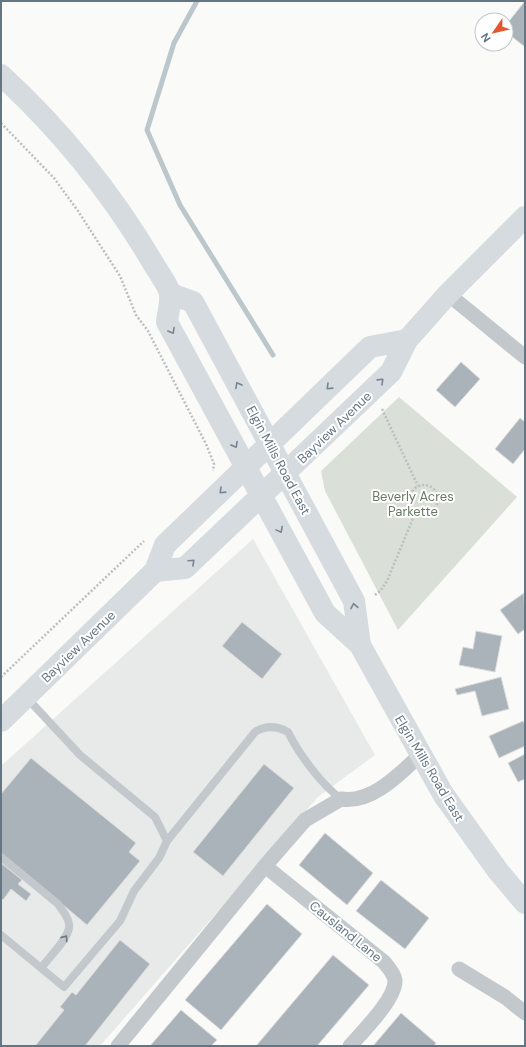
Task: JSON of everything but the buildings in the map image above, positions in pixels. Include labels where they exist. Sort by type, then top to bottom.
[{"type":"main road","points":[[1,75],[31,103],[76,152],[113,200],[171,294]]},
{"type":"main road","name":"Bayview Avenue","points":[[155,571],[185,568],[286,473],[391,372],[407,340],[448,294],[525,217]]},
{"type":"main road","name":"Elgin Mills Road East","points":[[360,645],[354,601],[286,473],[193,302],[171,294],[167,322],[325,613],[360,645],[443,794],[498,871],[525,903]]},
{"type":"main road","name":"Bayview Avenue","points":[[1,722],[155,571],[165,545],[370,347],[407,340]]},
{"type":"street","points":[[448,294],[525,357]]},
{"type":"street","points":[[118,1046],[266,866],[306,820],[341,799],[349,800],[361,798],[390,783],[420,755]]},
{"type":"street","name":"Causland Lane","points":[[266,866],[384,962],[395,979],[394,988],[388,1000],[350,1046]]},
{"type":"street","points":[[458,969],[505,997],[525,1013]]},
{"type":"lane","points":[[26,697],[80,755],[155,817],[167,841]]},
{"type":"lane","points":[[1,935],[64,988],[120,922],[134,891],[159,858],[167,841],[255,732],[264,728],[277,727],[288,732],[294,743],[331,791],[341,799]]},
{"type":"lane","points":[[1,857],[58,904],[65,913],[69,923],[68,935],[40,968]]},
{"type":"path","points":[[1,123],[54,178],[78,211],[120,276],[136,315],[148,331],[206,444],[214,464],[213,473]]},
{"type":"path","points":[[382,409],[418,486]]},
{"type":"path","points":[[427,485],[437,493],[438,502],[436,507],[430,512],[421,513],[416,511],[411,505],[410,497],[414,489],[418,486],[427,485]]},
{"type":"path","points":[[390,493],[410,497]]},
{"type":"path","points":[[375,595],[382,590],[387,581],[416,511]]},
{"type":"path","points":[[1,677],[150,536]]},
{"type":"shaded area","points":[[253,539],[375,755],[318,797],[100,1046],[1,1046],[1,766]]},
{"type":"green space","name":"Beverly Acres Parkette","points":[[399,397],[517,497],[398,630],[325,491],[321,471]]},
{"type":"waterway","points":[[197,1],[174,43],[147,130],[180,205],[273,355]]}]
